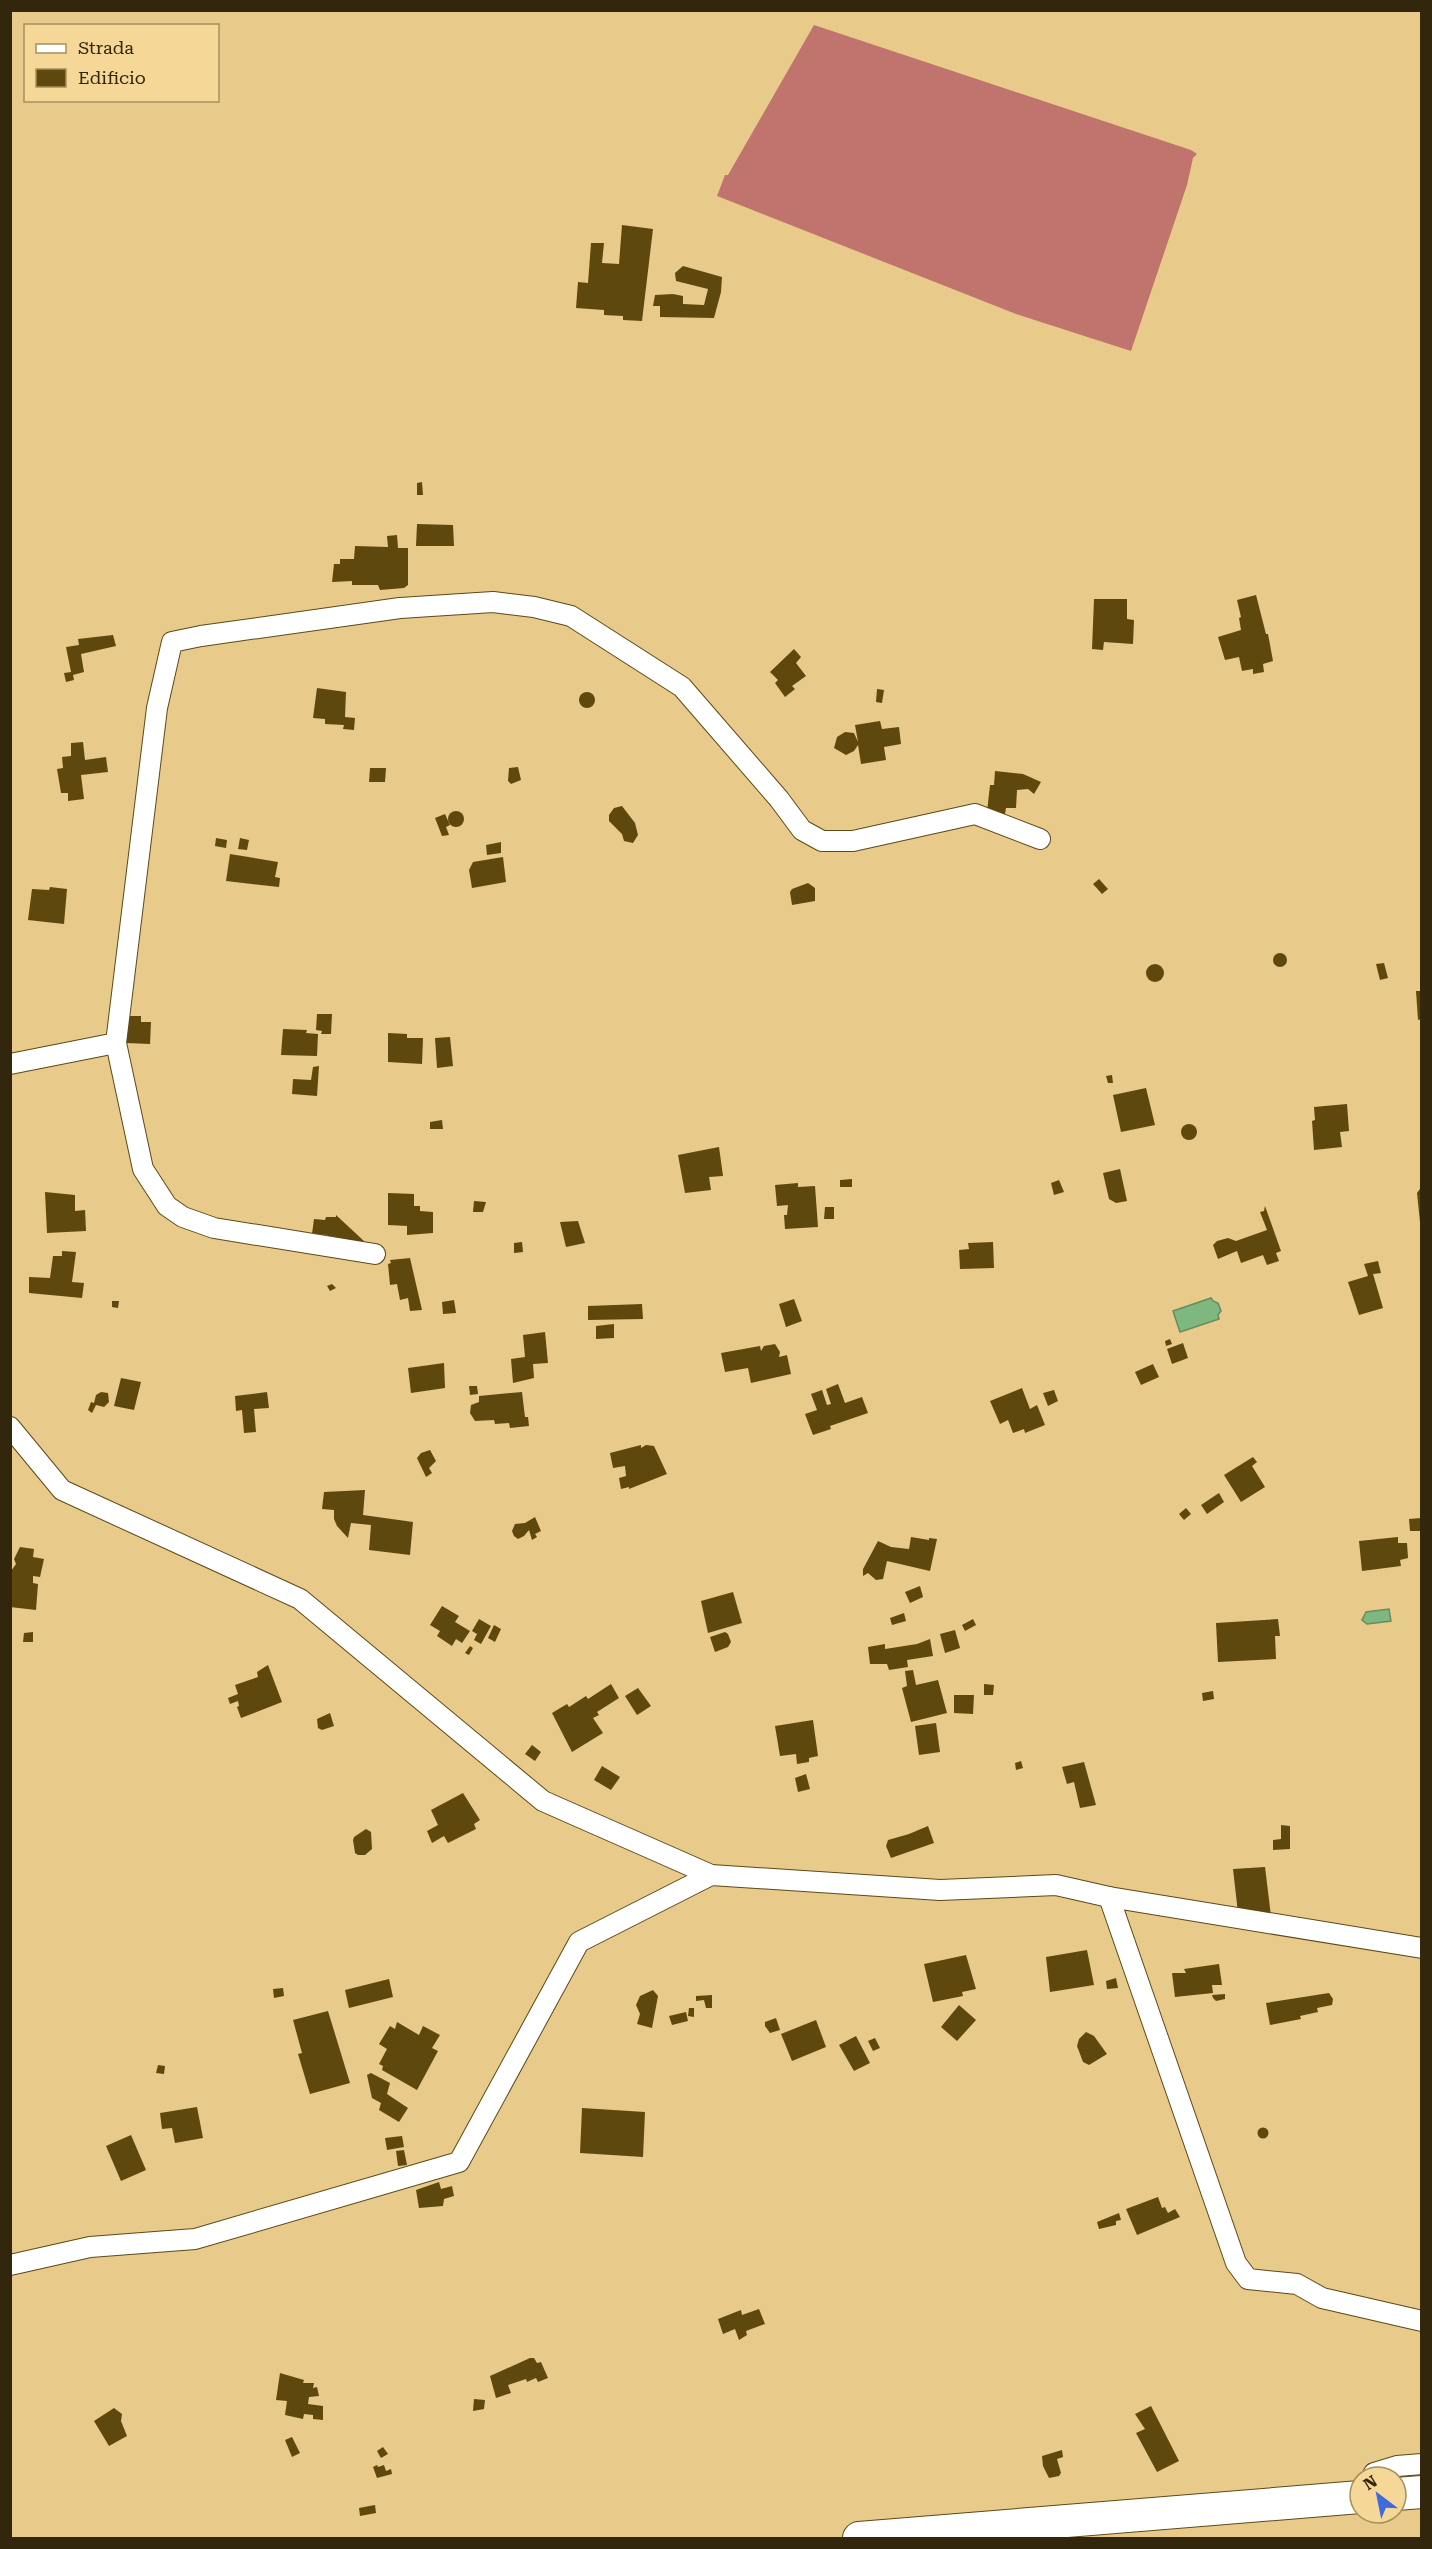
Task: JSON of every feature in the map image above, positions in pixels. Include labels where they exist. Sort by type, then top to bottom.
[{"type":"main road","points":[[859,2538],[1348,2498]]},
{"type":"street","points":[[375,1254],[214,1228],[183,1217],[167,1206],[143,1169],[116,1043],[157,708],[172,642],[400,608],[493,602],[534,607],[571,616],[682,687],[779,799],[802,830],[822,841],[853,841],[975,814],[1040,839]]},
{"type":"street","points":[[10,1064],[116,1043]]},
{"type":"street","points":[[10,1426],[62,1490],[300,1599],[543,1802],[711,1875],[940,1890],[1056,1885],[1109,1897],[1422,1948]]},
{"type":"street","points":[[10,2265],[90,2247],[195,2240],[459,2162],[579,1942],[711,1875]]},
{"type":"street","points":[[1109,1897],[1236,2263],[1248,2279],[1297,2284],[1322,2298],[1422,2321]]},
{"type":"shaded area","points":[[814,25],[1191,150],[1197,154],[1193,158],[1187,185],[1131,351],[1016,314],[717,196],[725,175],[728,175]]},
{"type":"shaded area","points":[[1211,1298],[1218,1303],[1221,1311],[1218,1315],[1219,1319],[1180,1332],[1173,1311]]},
{"type":"shaded area","points":[[1389,1609],[1391,1621],[1367,1624],[1362,1620],[1366,1612]]},
{"type":"building","points":[[622,225],[653,229],[642,321],[623,320],[623,316],[604,315],[604,310],[576,308],[578,282],[588,283],[591,243],[604,243],[602,263],[619,264]]},
{"type":"building","points":[[683,266],[722,277],[721,292],[714,318],[660,317],[660,306],[653,306],[655,295],[673,294],[683,296],[683,304],[704,305],[708,289],[676,281],[675,273]]},
{"type":"building","points":[[422,482],[423,495],[417,495],[417,483]]},
{"type":"building","points":[[417,524],[453,525],[454,546],[416,546]]},
{"type":"building","points":[[397,535],[398,548],[408,548],[408,585],[404,588],[380,590],[378,585],[352,585],[352,581],[332,582],[334,564],[340,564],[340,559],[354,559],[355,546],[388,547],[387,536]]},
{"type":"building","points":[[1256,595],[1266,634],[1268,634],[1273,661],[1263,664],[1264,672],[1253,674],[1253,669],[1242,671],[1239,657],[1225,660],[1218,637],[1241,630],[1237,600]]},
{"type":"building","points":[[1094,599],[1127,599],[1127,619],[1134,620],[1133,644],[1104,642],[1103,650],[1092,649]]},
{"type":"building","points":[[113,635],[116,646],[81,654],[84,672],[73,675],[74,680],[66,682],[64,673],[71,672],[66,647],[79,645],[78,639]]},
{"type":"building","points":[[794,649],[801,657],[796,663],[806,676],[792,686],[795,689],[785,697],[775,683],[778,680],[770,672]]},
{"type":"building","points":[[317,688],[346,692],[345,717],[355,718],[354,730],[343,729],[344,725],[325,724],[325,719],[313,718]]},
{"type":"building","points":[[877,689],[884,690],[882,703],[876,702]]},
{"type":"building","points":[[584,692],[590,692],[595,700],[593,706],[584,708],[579,703],[579,697]]},
{"type":"building","points":[[880,721],[882,729],[899,727],[901,744],[884,747],[886,760],[861,764],[858,745],[854,751],[846,755],[834,748],[837,737],[845,732],[854,733],[858,742],[855,725]]},
{"type":"building","points":[[83,742],[85,760],[106,757],[108,772],[81,775],[84,799],[68,801],[68,793],[61,793],[57,769],[63,768],[62,757],[71,756],[71,743]]},
{"type":"building","points":[[518,767],[521,780],[511,784],[508,781],[509,768]]},
{"type":"building","points":[[370,768],[386,768],[385,782],[369,782]]},
{"type":"building","points":[[995,771],[1023,774],[1041,782],[1034,794],[1028,789],[1017,790],[1016,808],[1006,808],[1005,814],[987,812],[990,785],[994,785]]},
{"type":"building","points":[[622,806],[635,823],[638,835],[633,843],[624,841],[622,834],[609,821],[609,815],[614,808]]},
{"type":"building","points":[[456,811],[464,819],[456,827],[448,819]]},
{"type":"building","points":[[445,814],[450,825],[446,827],[449,835],[442,836],[435,818]]},
{"type":"building","points":[[216,838],[227,840],[226,848],[215,846]]},
{"type":"building","points":[[240,838],[249,840],[247,850],[238,849]]},
{"type":"building","points":[[501,842],[501,853],[487,855],[486,845]]},
{"type":"building","points":[[230,854],[278,862],[275,877],[280,878],[279,887],[226,881]]},
{"type":"building","points":[[503,857],[506,882],[472,888],[469,870],[473,862]]},
{"type":"building","points":[[1099,879],[1108,889],[1102,894],[1093,884]]},
{"type":"building","points":[[808,883],[815,888],[815,901],[792,905],[790,892],[792,889]]},
{"type":"building","points":[[50,887],[67,889],[64,924],[28,920],[32,889],[49,890]]},
{"type":"building","points":[[1277,953],[1283,953],[1287,960],[1283,967],[1277,967],[1273,963],[1273,957]]},
{"type":"building","points":[[1384,963],[1388,978],[1380,980],[1376,964]]},
{"type":"building","points":[[1155,964],[1161,967],[1164,973],[1161,979],[1155,982],[1149,979],[1146,973],[1149,967]]},
{"type":"building","points":[[1416,991],[1422,991],[1422,1019],[1418,1020]]},
{"type":"building","points":[[317,1014],[332,1014],[331,1034],[321,1034],[322,1031],[316,1030]]},
{"type":"building","points":[[127,1016],[141,1016],[141,1022],[151,1022],[150,1044],[126,1043]]},
{"type":"building","points":[[283,1029],[307,1030],[306,1033],[318,1034],[317,1056],[281,1055]]},
{"type":"building","points":[[388,1033],[407,1034],[407,1038],[423,1038],[422,1064],[388,1062]]},
{"type":"building","points":[[450,1037],[453,1066],[437,1068],[435,1038]]},
{"type":"building","points":[[319,1066],[317,1096],[292,1094],[293,1079],[311,1080],[313,1067]]},
{"type":"building","points":[[1112,1075],[1113,1083],[1108,1083],[1106,1076]]},
{"type":"building","points":[[1146,1088],[1155,1125],[1121,1132],[1113,1095]]},
{"type":"building","points":[[1347,1104],[1349,1131],[1340,1132],[1342,1147],[1314,1150],[1312,1121],[1315,1120],[1314,1107]]},
{"type":"building","points":[[442,1120],[443,1129],[430,1129],[430,1122]]},
{"type":"building","points":[[1189,1124],[1195,1126],[1197,1132],[1195,1138],[1189,1140],[1183,1138],[1181,1132],[1183,1126]]},
{"type":"building","points":[[719,1147],[723,1176],[709,1177],[711,1190],[685,1193],[678,1155]]},
{"type":"building","points":[[1120,1169],[1127,1201],[1116,1203],[1109,1199],[1103,1173]]},
{"type":"building","points":[[852,1179],[852,1187],[840,1187],[840,1180]]},
{"type":"building","points":[[1059,1180],[1064,1192],[1054,1195],[1051,1183]]},
{"type":"building","points":[[798,1183],[798,1187],[815,1186],[818,1227],[785,1229],[784,1215],[787,1215],[788,1205],[777,1206],[775,1185]]},
{"type":"building","points":[[1422,1186],[1422,1222],[1420,1222],[1417,1193]]},
{"type":"building","points":[[45,1192],[75,1195],[75,1211],[85,1210],[86,1231],[47,1233]]},
{"type":"building","points":[[388,1193],[414,1194],[414,1206],[420,1206],[420,1211],[433,1212],[433,1233],[407,1235],[407,1226],[388,1225]]},
{"type":"building","points":[[474,1201],[486,1202],[483,1212],[473,1212]]},
{"type":"building","points":[[1265,1206],[1281,1251],[1276,1253],[1279,1261],[1267,1265],[1263,1255],[1241,1263],[1237,1251],[1218,1259],[1213,1245],[1217,1241],[1228,1238],[1236,1241],[1267,1230],[1260,1212],[1264,1211]]},
{"type":"building","points":[[825,1207],[834,1207],[834,1219],[824,1219]]},
{"type":"building","points":[[336,1215],[365,1242],[338,1244],[338,1238],[327,1239],[328,1235],[312,1234],[314,1219],[325,1220],[326,1217],[336,1217]]},
{"type":"building","points":[[578,1221],[585,1243],[566,1247],[560,1222]]},
{"type":"building","points":[[522,1242],[523,1252],[514,1253],[514,1243]]},
{"type":"building","points":[[993,1242],[994,1268],[960,1269],[959,1250],[969,1249],[968,1243]]},
{"type":"building","points":[[62,1251],[76,1252],[72,1282],[84,1283],[82,1298],[29,1293],[29,1277],[50,1278],[53,1256],[62,1256]]},
{"type":"building","points":[[410,1258],[422,1310],[410,1311],[408,1298],[400,1300],[397,1284],[390,1285],[388,1264],[391,1263],[390,1260]]},
{"type":"building","points":[[1378,1261],[1381,1273],[1373,1274],[1383,1308],[1359,1315],[1348,1282],[1368,1276],[1364,1264]]},
{"type":"building","points":[[332,1284],[336,1288],[330,1291],[327,1286]]},
{"type":"building","points":[[794,1299],[802,1321],[786,1327],[779,1304]]},
{"type":"building","points":[[454,1300],[456,1313],[443,1314],[442,1302]]},
{"type":"building","points":[[112,1301],[119,1301],[118,1308],[112,1307]]},
{"type":"building","points":[[642,1304],[643,1319],[588,1320],[588,1306]]},
{"type":"building","points":[[614,1324],[614,1338],[596,1339],[596,1326]]},
{"type":"building","points":[[545,1332],[548,1363],[533,1364],[534,1378],[513,1383],[511,1359],[525,1357],[523,1335]]},
{"type":"building","points":[[1170,1339],[1172,1344],[1166,1346],[1165,1341]]},
{"type":"building","points":[[1183,1343],[1188,1358],[1172,1364],[1167,1349]]},
{"type":"building","points":[[775,1344],[780,1352],[779,1357],[787,1355],[791,1374],[751,1383],[748,1368],[725,1372],[721,1353],[760,1346],[761,1351],[764,1346]]},
{"type":"building","points":[[444,1363],[445,1388],[411,1393],[408,1368]]},
{"type":"building","points":[[1153,1364],[1159,1377],[1141,1385],[1135,1372]]},
{"type":"building","points":[[121,1378],[141,1382],[134,1410],[114,1406]]},
{"type":"building","points":[[838,1384],[845,1403],[862,1397],[868,1413],[830,1426],[831,1429],[813,1435],[805,1414],[817,1410],[811,1394],[822,1390],[827,1405],[831,1404],[826,1389]]},
{"type":"building","points":[[469,1386],[477,1386],[478,1394],[470,1395]]},
{"type":"building","points":[[1022,1388],[1030,1409],[1037,1405],[1045,1425],[1025,1433],[1024,1429],[1013,1433],[1008,1420],[1000,1424],[990,1401]]},
{"type":"building","points":[[1054,1390],[1058,1401],[1048,1406],[1043,1393]]},
{"type":"building","points":[[101,1392],[108,1393],[109,1402],[104,1407],[96,1405],[92,1413],[88,1410],[91,1402],[94,1403],[96,1395]]},
{"type":"building","points":[[267,1392],[269,1408],[254,1409],[256,1432],[244,1433],[242,1410],[236,1411],[235,1396]]},
{"type":"building","points":[[522,1392],[525,1417],[528,1417],[529,1426],[510,1428],[509,1423],[495,1424],[494,1420],[475,1421],[470,1413],[471,1405],[479,1402],[479,1396]]},
{"type":"building","points":[[641,1445],[641,1448],[646,1445],[654,1446],[667,1474],[629,1489],[629,1487],[621,1489],[619,1478],[626,1476],[625,1466],[613,1468],[610,1453]]},
{"type":"building","points":[[430,1450],[436,1461],[429,1468],[432,1473],[426,1477],[417,1458],[421,1453]]},
{"type":"building","points":[[1253,1457],[1257,1462],[1252,1466],[1265,1487],[1241,1502],[1224,1475]]},
{"type":"building","points":[[365,1490],[363,1515],[413,1522],[410,1555],[369,1550],[371,1525],[351,1523],[348,1538],[337,1526],[334,1510],[322,1509],[324,1492]]},
{"type":"building","points":[[1219,1493],[1224,1502],[1207,1514],[1201,1505]]},
{"type":"building","points":[[1186,1508],[1191,1514],[1184,1520],[1179,1514]]},
{"type":"building","points":[[535,1517],[541,1531],[535,1534],[537,1537],[532,1540],[529,1530],[518,1539],[514,1536],[512,1531],[515,1524],[525,1523]]},
{"type":"building","points":[[1421,1518],[1422,1531],[1410,1531],[1409,1519]]},
{"type":"building","points":[[911,1537],[937,1539],[930,1571],[887,1561],[883,1579],[876,1580],[868,1573],[863,1576],[863,1569],[878,1541],[891,1547],[909,1549]]},
{"type":"building","points":[[1398,1537],[1398,1543],[1407,1543],[1408,1558],[1400,1560],[1401,1566],[1362,1571],[1359,1541]]},
{"type":"building","points":[[20,1547],[34,1549],[33,1557],[44,1559],[40,1577],[33,1576],[33,1583],[38,1584],[36,1610],[10,1607],[11,1571],[16,1564],[14,1559]]},
{"type":"building","points":[[920,1586],[923,1597],[910,1603],[905,1592]]},
{"type":"building","points":[[733,1592],[742,1623],[708,1633],[701,1601]]},
{"type":"building","points":[[442,1606],[459,1616],[455,1622],[470,1631],[462,1643],[456,1639],[452,1646],[437,1636],[440,1631],[430,1625]]},
{"type":"building","points":[[904,1613],[906,1621],[892,1625],[890,1618]]},
{"type":"building","points":[[479,1619],[491,1626],[481,1644],[474,1640],[477,1634],[472,1631]]},
{"type":"building","points":[[973,1619],[976,1625],[965,1631],[962,1625]]},
{"type":"building","points":[[1278,1619],[1280,1636],[1275,1636],[1276,1659],[1218,1662],[1216,1623]]},
{"type":"building","points":[[494,1625],[501,1629],[495,1642],[488,1638]]},
{"type":"building","points":[[955,1630],[960,1648],[945,1653],[940,1634]]},
{"type":"building","points":[[33,1632],[33,1642],[23,1642],[24,1633]]},
{"type":"building","points":[[725,1632],[731,1642],[728,1647],[715,1652],[710,1637]]},
{"type":"building","points":[[930,1639],[933,1656],[907,1660],[908,1667],[889,1670],[887,1664],[870,1664],[868,1647],[885,1644],[885,1649],[917,1644]]},
{"type":"building","points":[[470,1646],[473,1648],[469,1655],[465,1653]]},
{"type":"building","points":[[268,1665],[282,1702],[241,1718],[237,1707],[239,1706],[238,1701],[230,1704],[228,1698],[238,1694],[235,1685],[258,1677],[257,1672]]},
{"type":"building","points":[[913,1670],[916,1685],[938,1680],[947,1713],[911,1722],[902,1688],[907,1686],[905,1671]]},
{"type":"building","points":[[611,1684],[619,1698],[597,1712],[599,1715],[593,1718],[603,1733],[572,1752],[552,1713],[567,1704],[569,1707],[586,1696],[588,1699]]},
{"type":"building","points":[[984,1684],[994,1685],[993,1695],[984,1695]]},
{"type":"building","points":[[638,1688],[651,1706],[637,1715],[625,1696]]},
{"type":"building","points":[[1213,1691],[1214,1699],[1203,1701],[1202,1693]]},
{"type":"building","points":[[954,1695],[974,1695],[973,1714],[954,1713]]},
{"type":"building","points":[[330,1713],[334,1726],[322,1730],[318,1728],[317,1719]]},
{"type":"building","points":[[813,1720],[818,1756],[809,1758],[809,1762],[797,1764],[796,1754],[780,1756],[775,1726]]},
{"type":"building","points":[[936,1723],[940,1752],[919,1755],[915,1726]]},
{"type":"building","points":[[532,1745],[541,1752],[535,1761],[525,1754]]},
{"type":"building","points":[[1021,1761],[1023,1768],[1016,1770],[1015,1763]]},
{"type":"building","points":[[1084,1762],[1096,1805],[1080,1808],[1074,1782],[1067,1784],[1062,1767]]},
{"type":"building","points":[[602,1766],[620,1777],[611,1790],[594,1780]]},
{"type":"building","points":[[806,1774],[810,1789],[798,1792],[795,1778]]},
{"type":"building","points":[[463,1793],[480,1820],[474,1824],[476,1829],[448,1843],[444,1836],[432,1843],[427,1831],[438,1825],[431,1810]]},
{"type":"building","points":[[1281,1825],[1290,1826],[1290,1849],[1273,1850],[1273,1840],[1281,1839]]},
{"type":"building","points":[[928,1826],[934,1843],[891,1858],[886,1846],[888,1840]]},
{"type":"building","points":[[366,1829],[371,1832],[372,1849],[365,1855],[358,1855],[355,1853],[353,1840]]},
{"type":"building","points":[[1265,1867],[1271,1916],[1238,1913],[1233,1869]]},
{"type":"building","points":[[1087,1950],[1094,1985],[1050,1992],[1046,1957]]},
{"type":"building","points":[[966,1955],[976,1989],[962,1992],[963,1996],[933,2002],[924,1964]]},
{"type":"building","points":[[1219,1964],[1222,1985],[1212,1985],[1213,1993],[1175,1997],[1172,1973],[1186,1973],[1184,1969]]},
{"type":"building","points":[[1116,1978],[1118,1988],[1107,1989],[1106,1981]]},
{"type":"building","points":[[389,1979],[393,1997],[349,2008],[345,1990]]},
{"type":"building","points":[[283,1988],[284,1996],[274,1998],[273,1989]]},
{"type":"building","points":[[653,1990],[658,1996],[652,2028],[637,2024],[640,2014],[636,2005],[640,1996]]},
{"type":"building","points":[[1329,1993],[1333,1999],[1332,2005],[1317,2008],[1318,2012],[1300,2016],[1301,2019],[1270,2025],[1266,2003]]},
{"type":"building","points":[[1225,1994],[1225,1999],[1216,2001],[1212,1995]]},
{"type":"building","points":[[712,1995],[712,2008],[706,2008],[704,2000],[696,2001],[696,1996]]},
{"type":"building","points":[[959,2005],[976,2020],[957,2041],[941,2027]]},
{"type":"building","points":[[689,2008],[694,2008],[694,2017],[688,2016]]},
{"type":"building","points":[[328,2011],[350,2083],[310,2094],[298,2054],[302,2053],[293,2020]]},
{"type":"building","points":[[686,2012],[688,2021],[672,2025],[669,2016]]},
{"type":"building","points":[[776,2018],[780,2030],[770,2033],[765,2022]]},
{"type":"building","points":[[816,2020],[826,2047],[792,2061],[781,2034]]},
{"type":"building","points":[[397,2022],[419,2035],[423,2026],[440,2035],[432,2048],[438,2051],[417,2090],[382,2070],[383,2066],[379,2064],[387,2049],[379,2044],[390,2026],[395,2029]]},
{"type":"building","points":[[1086,2032],[1094,2036],[1107,2054],[1089,2065],[1083,2062],[1077,2046],[1079,2039]]},
{"type":"building","points":[[856,2036],[870,2063],[854,2071],[839,2045]]},
{"type":"building","points":[[875,2038],[880,2048],[873,2051],[868,2041]]},
{"type":"building","points":[[158,2065],[165,2066],[164,2074],[156,2073]]},
{"type":"building","points":[[371,2073],[390,2083],[387,2094],[408,2108],[399,2122],[379,2110],[381,2103],[372,2098],[367,2075]]},
{"type":"building","points":[[197,2107],[203,2138],[175,2143],[172,2128],[162,2129],[160,2113]]},
{"type":"building","points":[[582,2108],[645,2112],[643,2157],[580,2153]]},
{"type":"building","points":[[1263,2127],[1269,2133],[1263,2139],[1257,2133]]},
{"type":"building","points":[[131,2135],[146,2170],[121,2181],[106,2146]]},
{"type":"building","points":[[402,2136],[404,2147],[387,2150],[385,2138]]},
{"type":"building","points":[[404,2150],[407,2165],[398,2166],[396,2151]]},
{"type":"building","points":[[439,2182],[441,2189],[452,2186],[454,2196],[444,2199],[443,2206],[419,2208],[416,2190]]},
{"type":"building","points":[[1158,2197],[1162,2208],[1165,2207],[1168,2213],[1175,2209],[1180,2217],[1137,2235],[1126,2209]]},
{"type":"building","points":[[1119,2213],[1121,2220],[1116,2221],[1116,2225],[1099,2229],[1097,2222]]},
{"type":"building","points":[[759,2309],[765,2324],[746,2331],[747,2335],[739,2340],[735,2329],[723,2334],[718,2319],[741,2310],[742,2315]]},
{"type":"building","points":[[534,2358],[537,2363],[541,2362],[548,2378],[538,2382],[536,2378],[527,2382],[526,2379],[508,2385],[511,2393],[496,2398],[490,2376]]},
{"type":"building","points":[[280,2373],[304,2380],[303,2383],[314,2383],[313,2388],[317,2387],[319,2396],[309,2397],[308,2404],[323,2406],[323,2420],[313,2419],[313,2415],[304,2414],[303,2419],[285,2415],[287,2401],[276,2400]]},
{"type":"building","points":[[474,2399],[485,2400],[484,2409],[473,2411]]},
{"type":"building","points":[[1151,2406],[1179,2461],[1157,2472],[1136,2433],[1145,2429],[1135,2414]]},
{"type":"building","points":[[114,2408],[122,2414],[121,2421],[127,2436],[109,2446],[94,2421]]},
{"type":"building","points":[[292,2437],[300,2453],[292,2457],[285,2440]]},
{"type":"building","points":[[383,2447],[388,2454],[381,2458],[377,2451]]},
{"type":"building","points":[[1062,2450],[1063,2457],[1057,2459],[1061,2473],[1059,2476],[1049,2478],[1043,2466],[1042,2456]]},
{"type":"building","points":[[377,2465],[378,2467],[384,2465],[386,2471],[391,2469],[392,2474],[377,2478],[373,2467]]},
{"type":"building","points":[[375,2505],[376,2513],[360,2516],[359,2508]]}]
